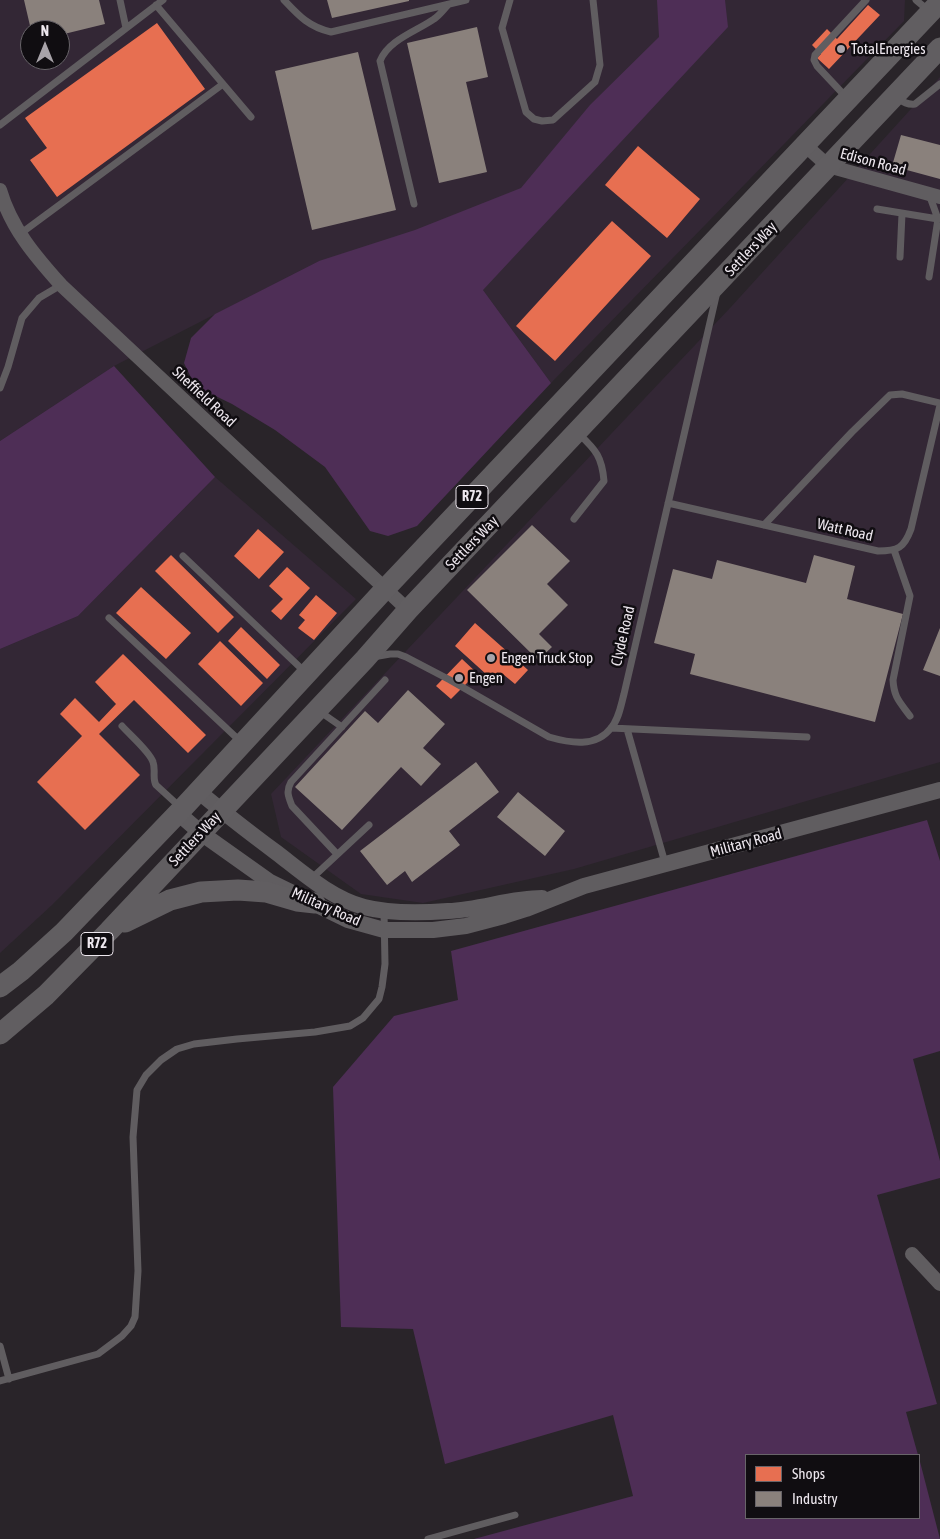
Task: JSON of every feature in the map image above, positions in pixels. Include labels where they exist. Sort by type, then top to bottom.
[{"type":"main road","name":"Settlers Way","points":[[0,987],[21,971],[64,932],[198,792],[385,589],[848,99],[929,5]]},
{"type":"main road","name":"Settlers Way","points":[[0,1034],[46,995],[109,932],[221,810],[365,659],[408,610],[940,48]]},
{"type":"main road","points":[[109,932],[170,900],[201,892],[238,890],[266,892],[296,901],[314,903]]},
{"type":"street","name":"Edison Road","points":[[805,145],[828,166],[934,195]]},
{"type":"street","name":"Sheffield Road","points":[[0,190],[13,224],[30,250],[61,285],[408,610]]},
{"type":"street","name":"Military Road","points":[[180,811],[201,833],[270,882],[348,920],[384,930],[434,930],[466,926],[526,909],[584,886],[940,790]]},
{"type":"street","name":"Military Road","points":[[198,792],[311,879],[343,899],[364,907],[418,912],[451,911],[520,899],[552,898]]},
{"type":"street","points":[[912,1254],[940,1284]]},
{"type":"lane","points":[[120,0],[126,28]]},
{"type":"lane","points":[[284,0],[298,15],[316,29],[331,32],[466,0]]},
{"type":"lane","points":[[510,0],[502,28],[526,112],[534,119],[542,121],[553,120],[595,82],[599,74],[600,65],[593,0]]},
{"type":"lane","points":[[848,99],[817,66],[814,60],[815,55],[866,0]]},
{"type":"lane","points":[[0,125],[159,2],[251,117]]},
{"type":"lane","points":[[414,204],[380,61],[383,53],[398,41],[437,17],[448,4]]},
{"type":"lane","points":[[20,234],[223,84]]},
{"type":"lane","points":[[894,96],[904,103],[915,104],[940,84]]},
{"type":"lane","points":[[929,277],[938,219],[934,195]]},
{"type":"lane","points":[[877,209],[938,219]]},
{"type":"lane","points":[[900,257],[902,214]]},
{"type":"lane","name":"Clyde Road","points":[[611,728],[618,716],[624,694],[720,282]]},
{"type":"lane","points":[[0,388],[8,368],[22,318],[39,298],[61,285]]},
{"type":"lane","points":[[764,525],[852,432],[890,395],[902,394],[940,404],[912,529],[904,544],[894,550],[910,596],[893,680],[895,696],[910,716]]},
{"type":"lane","points":[[574,519],[604,481],[603,466],[594,448],[577,432]]},
{"type":"lane","name":"Watt Road","points":[[668,503],[878,551],[894,550]]},
{"type":"lane","points":[[182,556],[306,674]]},
{"type":"lane","points":[[109,618],[243,743]]},
{"type":"lane","points":[[365,659],[390,654],[406,657],[549,737],[564,741],[584,742],[598,738],[611,728],[807,737]]},
{"type":"lane","points":[[337,854],[292,806],[287,789],[291,782],[385,680]]},
{"type":"lane","points":[[317,709],[342,727]]},
{"type":"lane","points":[[122,726],[152,759],[156,785],[180,811]]},
{"type":"lane","points":[[627,729],[666,865]]},
{"type":"lane","points":[[311,879],[369,825]]},
{"type":"lane","points":[[0,1382],[98,1354],[122,1336],[131,1326],[135,1317],[138,1271],[133,1136],[137,1090],[146,1075],[161,1060],[177,1049],[186,1046],[237,1038],[315,1032],[350,1026],[363,1018],[379,999],[382,987],[385,964],[384,910]]},
{"type":"lane","points":[[0,1346],[9,1379]]},
{"type":"lane","points":[[428,1539],[515,1516]]},
{"type":"shaded area","points":[[0,0],[905,0],[904,21],[551,383],[483,290],[319,261],[114,366],[0,441]]},
{"type":"shaded area","points":[[657,0],[725,0],[728,27],[483,290],[551,383],[417,526],[388,536],[370,531],[325,467],[275,430],[232,404],[195,386],[184,363],[191,338],[215,314],[319,261],[415,230],[521,188],[590,105],[659,37]]},
{"type":"shaded area","points":[[940,77],[940,762],[574,869],[423,903],[361,894],[281,837],[271,794],[730,308]]},
{"type":"shaded area","points":[[114,366],[215,477],[78,616],[0,649],[0,441]]},
{"type":"shaded area","points":[[215,477],[356,599],[52,905],[0,953],[0,649],[78,616]]},
{"type":"shaded area","points":[[927,820],[940,861],[940,1051],[913,1059],[940,1161],[940,1178],[877,1195],[937,1404],[906,1412],[918,1454],[745,1454],[745,1519],[920,1519],[920,1462],[940,1539],[474,1539],[633,1496],[613,1415],[445,1464],[413,1329],[341,1327],[333,1087],[394,1016],[458,1000],[451,951]]},
{"type":"building: Shops","points":[[868,5],[880,15],[829,69],[817,58],[821,54],[812,45],[827,29],[837,39]]},
{"type":"building: Shops","points":[[157,23],[205,89],[57,197],[30,160],[47,148],[25,118]]},
{"type":"building: Shops","points":[[638,146],[700,199],[667,238],[605,185]]},
{"type":"building: Shops","points":[[612,221],[651,256],[555,361],[516,326]]},
{"type":"building: Shops","points":[[258,529],[284,552],[259,579],[234,556]]},
{"type":"building: Shops","points":[[171,555],[234,617],[218,633],[155,571]]},
{"type":"building: Shops","points":[[287,567],[310,588],[281,620],[271,611],[283,599],[269,586]]},
{"type":"building: Shops","points":[[141,587],[191,633],[166,659],[116,613]]},
{"type":"building: Shops","points":[[316,595],[337,613],[314,640],[298,628],[305,620],[299,615]]},
{"type":"building: Shops","name":"Engen Truck Stop","points":[[475,623],[528,670],[515,684],[504,675],[497,684],[455,646]]},
{"type":"building: Shops","points":[[241,627],[280,665],[267,679],[228,641]]},
{"type":"building: Shops","points":[[220,641],[263,683],[241,706],[198,664]]},
{"type":"building: Shops","points":[[123,654],[206,735],[188,753],[134,700],[99,734],[140,775],[85,830],[37,782],[82,736],[60,714],[75,698],[99,722],[116,704],[95,682]]},
{"type":"building: Shops","points":[[462,659],[477,673],[451,699],[436,686]]},
{"type":"building: Industry","points":[[24,0],[99,0],[105,24],[70,33],[70,20],[29,20]]},
{"type":"building: Industry","points":[[327,0],[409,0],[409,1],[332,18]]},
{"type":"building: Industry","points":[[477,27],[488,77],[466,82],[487,172],[439,183],[407,43]]},
{"type":"building: Industry","points":[[358,52],[396,210],[312,230],[275,71]]},
{"type":"building: Industry","points":[[901,135],[940,145],[940,179],[892,166]]},
{"type":"building: Industry","points":[[532,525],[570,561],[547,584],[568,605],[539,634],[552,647],[538,660],[467,590]]},
{"type":"building: Industry","points":[[814,555],[855,566],[847,599],[903,614],[875,722],[690,674],[695,654],[654,643],[673,569],[712,579],[717,560],[806,583]]},
{"type":"building: Industry","points":[[940,628],[940,676],[923,670]]},
{"type":"building: Industry","points":[[408,690],[445,724],[423,748],[441,764],[421,786],[401,767],[342,830],[295,787],[365,711],[378,723]]},
{"type":"building: Industry","points":[[476,762],[499,792],[449,831],[460,845],[412,882],[405,871],[387,885],[360,851]]},
{"type":"building: Industry","points":[[518,792],[565,831],[545,856],[497,817]]},
{"type":"place","name":"TotalEnergies","points":[[841,49]]},
{"type":"place","name":"Engen Truck Stop","points":[[491,658]]},
{"type":"place","name":"Engen","points":[[459,678]]}]
